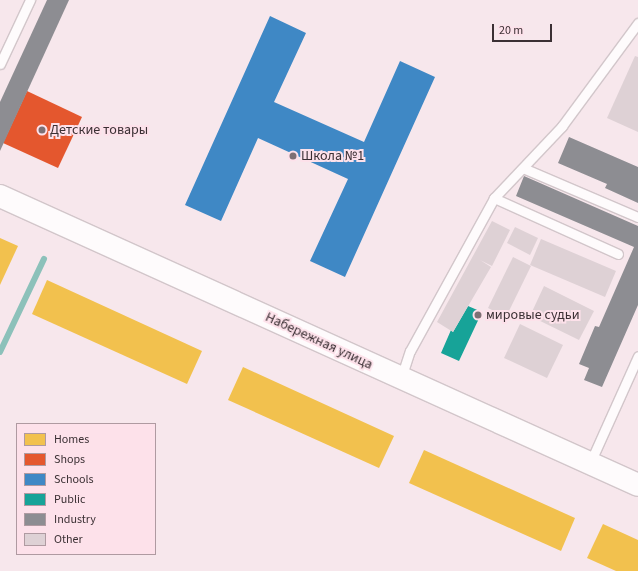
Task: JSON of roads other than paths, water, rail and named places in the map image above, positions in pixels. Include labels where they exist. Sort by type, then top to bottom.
[{"type":"street","name":"Набережная улица","points":[[0,196],[401,379],[638,485]]},
{"type":"lane","points":[[0,64],[30,0]]},
{"type":"lane","points":[[401,379],[410,351],[494,198],[562,126],[638,23]]},
{"type":"lane","points":[[523,168],[638,217]]},
{"type":"lane","points":[[494,198],[618,254]]},
{"type":"lane","points":[[590,463],[638,356]]},
{"type":"waterway","points":[[0,352],[44,259]]},
{"type":"place","name":"Детские товары","points":[[42,130]]},
{"type":"place","name":"Школа №1","points":[[293,156]]},
{"type":"place","name":"мировые судьи","points":[[478,315]]}]
